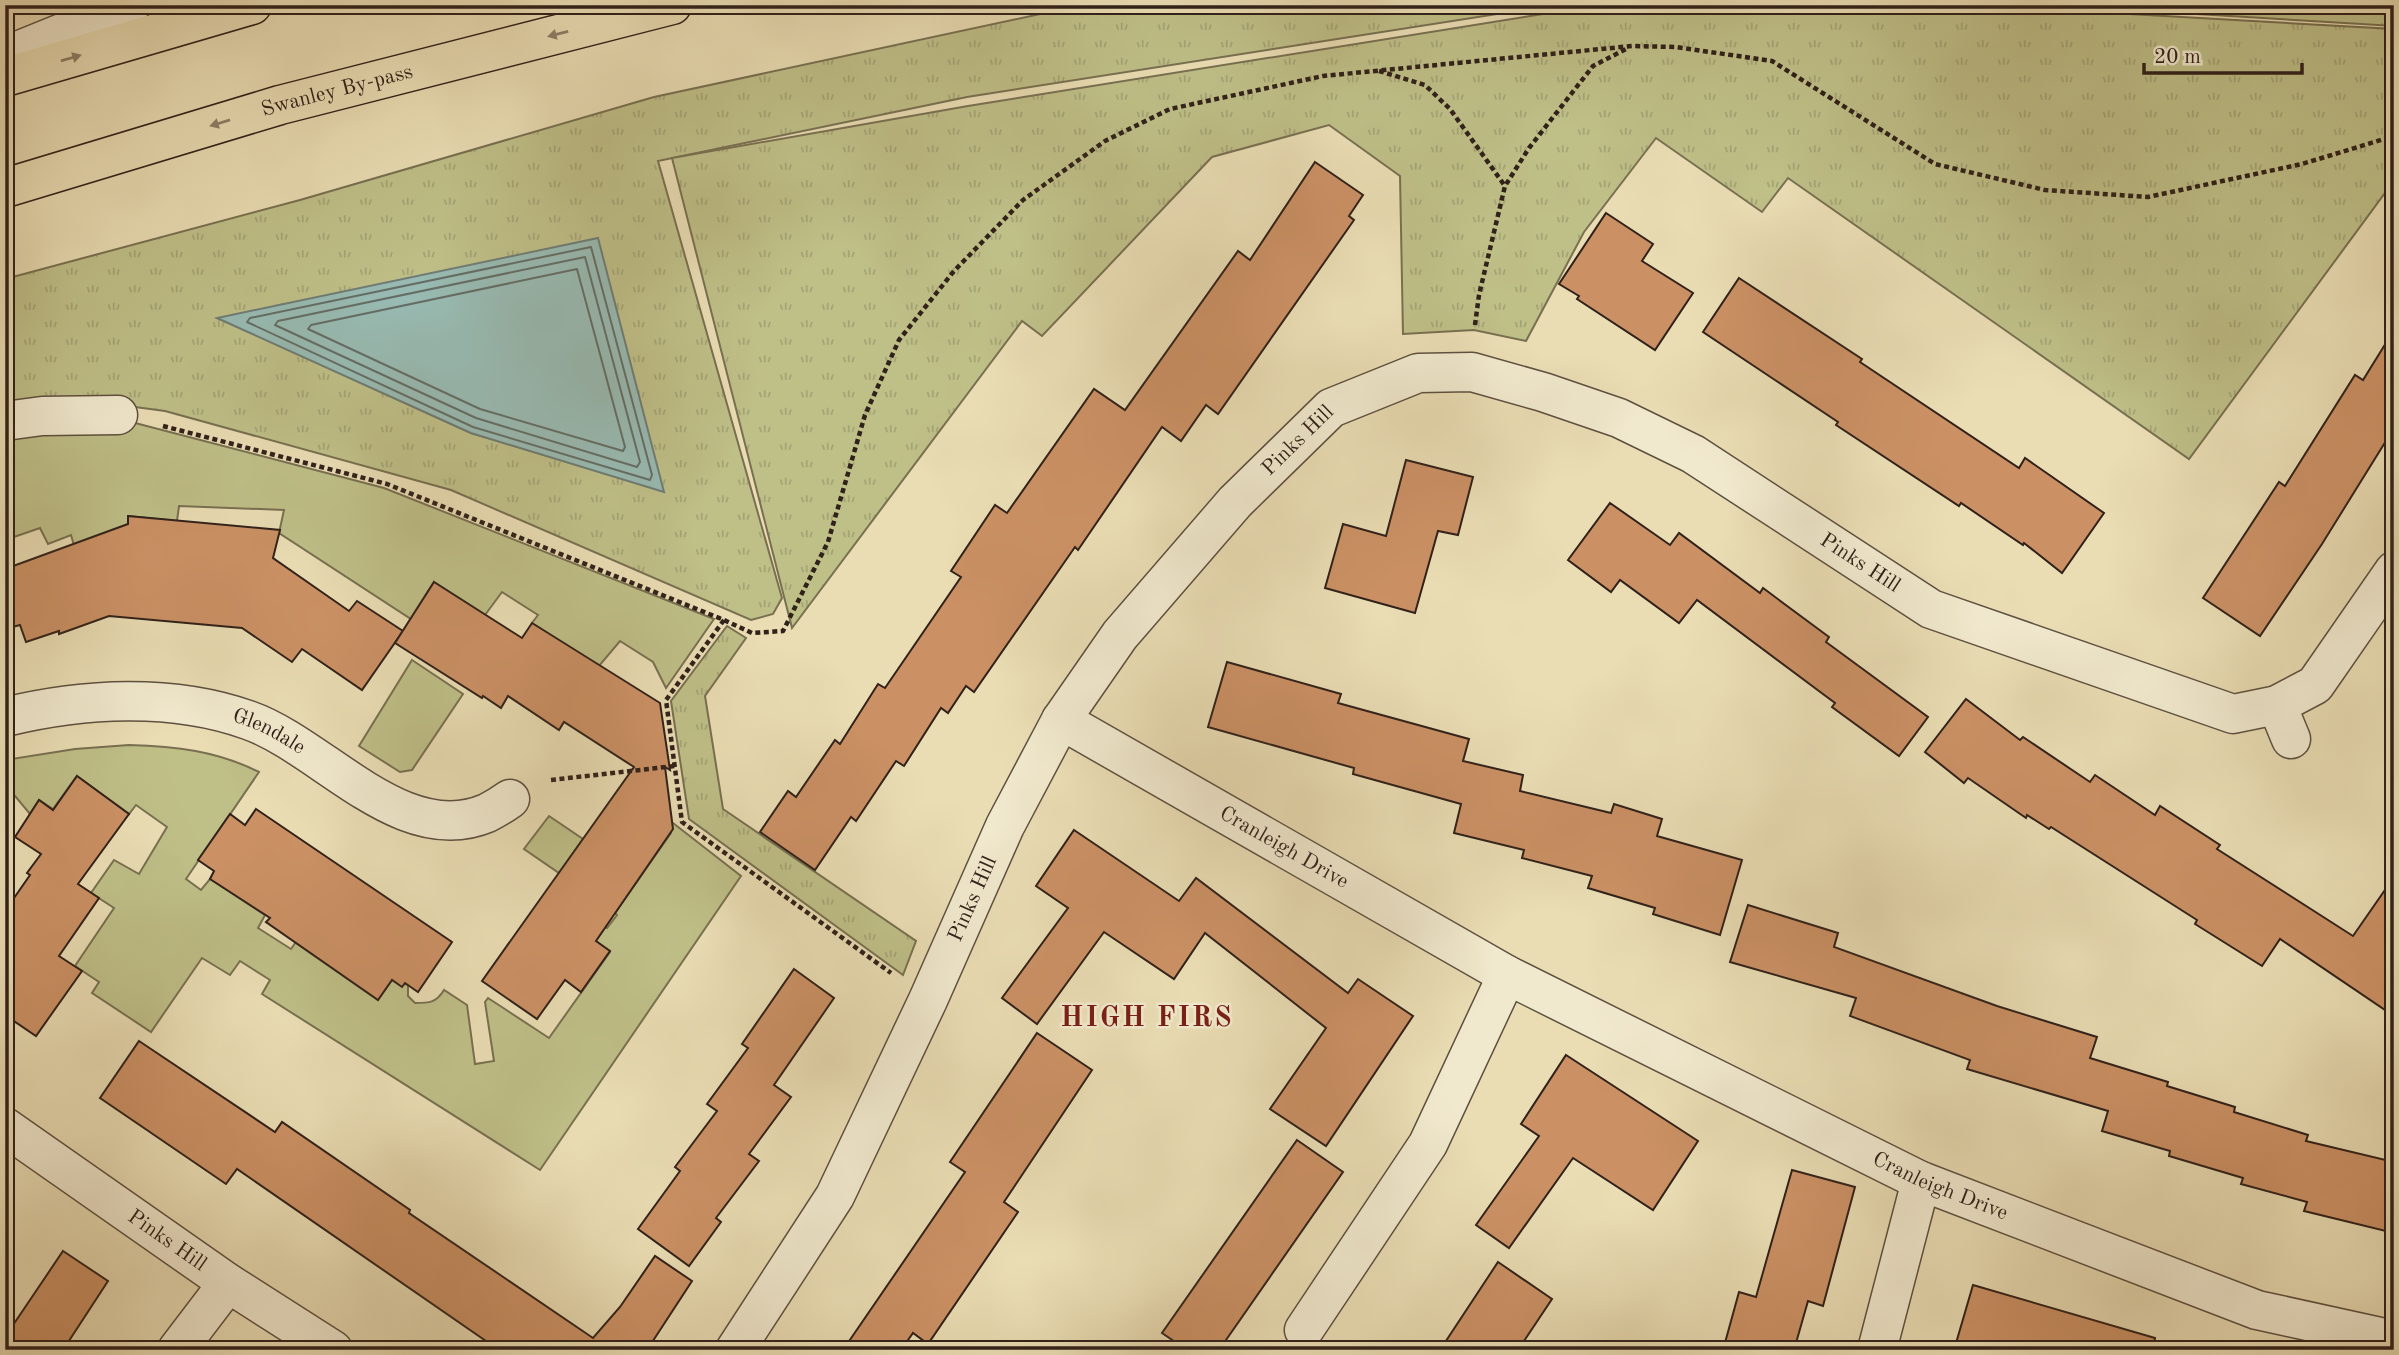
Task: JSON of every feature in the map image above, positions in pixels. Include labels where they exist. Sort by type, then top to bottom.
[{"type":"highway","points":[[5,76],[252,5]]},
{"type":"highway","name":"Swanley By-pass","points":[[5,188],[280,105],[672,5]]},
{"type":"street","points":[[5,56],[131,5]]},
{"type":"street","name":"Pinks Hill","points":[[735,1350],[835,1196],[928,1000],[1005,826],[1061,720],[1120,635],[1236,502],[1331,408],[1418,373],[1472,372],[1543,392],[1619,418],[1693,454],[1931,610],[2233,714],[2277,705],[2315,685],[2394,571]]},
{"type":"street","points":[[5,421],[42,416],[118,415]]},
{"type":"street","name":"Glendale","points":[[5,717],[39,709],[126,701],[196,706],[249,720],[291,740],[385,803],[421,818],[457,820],[486,813],[510,799]]},
{"type":"street","points":[[2277,705],[2291,740]]},
{"type":"street","name":"Cranleigh Drive","points":[[1061,720],[1507,975],[1921,1181],[2257,1310],[2394,1340]]},
{"type":"street","points":[[1304,1330],[1428,1144],[1507,975]]},
{"type":"street","name":"Pinks Hill","points":[[5,1127],[228,1283],[333,1350]]},
{"type":"street","points":[[1877,1350],[1921,1181]]},
{"type":"street","points":[[177,1350],[228,1283]]},
{"type":"path","points":[[1472,372],[1479,295],[1505,186],[1529,148],[1593,66],[1632,46]]},
{"type":"path","points":[[118,415],[387,484],[724,620],[752,634],[783,631],[828,541],[865,415],[899,340],[954,271],[1023,200],[1105,141],[1170,109],[1323,76],[1632,46],[1676,47],[1772,61],[1935,164],[2045,190],[2148,197],[2302,164],[2394,136]]},
{"type":"path","points":[[1376,70],[1425,85],[1450,110],[1505,186]]},
{"type":"path","points":[[724,620],[666,700],[682,822],[928,1000]]},
{"type":"path","points":[[510,799],[549,780],[676,766]]},
{"type":"green space","points":[[1082,5],[1555,5],[967,97],[658,161],[782,598],[773,614],[751,620],[451,490],[165,411],[120,405],[5,415],[5,279],[300,200],[654,97]],"holes":[[[218,318],[663,491],[471,433]]]},
{"type":"green space","points":[[1599,5],[1969,5],[2394,29],[2394,191],[2385,193],[2189,459],[1788,178],[1762,212],[1656,138],[1584,232],[1526,341],[1474,330],[1403,334],[1400,176],[1329,125],[1212,157],[1042,336],[1022,321],[792,628],[672,158],[968,106]]},
{"type":"green space","points":[[2046,5],[2394,5],[2394,26]]},
{"type":"green space","points":[[116,418],[384,488],[714,619],[666,688],[653,662],[620,641],[599,666],[532,623],[538,615],[502,592],[485,615],[434,582],[411,619],[279,533],[284,510],[179,506],[177,521],[129,516],[126,540],[76,552],[71,535],[48,544],[40,528],[5,540],[5,426]]},
{"type":"green space","points":[[727,626],[746,638],[705,696],[723,809],[916,941],[903,975],[689,819],[671,701]]},
{"type":"green space","points":[[412,660],[463,694],[412,770],[400,772],[359,746]]},
{"type":"green space","points":[[129,745],[212,754],[259,772],[186,879],[201,890],[210,879],[265,915],[258,928],[291,949],[309,923],[378,999],[392,980],[408,985],[408,996],[415,1003],[432,1001],[444,990],[467,1005],[475,1064],[494,1061],[485,1002],[488,998],[549,1038],[610,952],[593,939],[602,926],[607,928],[617,915],[615,913],[671,833],[659,824],[673,823],[741,876],[540,1170],[262,994],[270,980],[240,961],[230,975],[202,958],[151,1032],[92,993],[99,982],[75,966],[114,908],[91,893],[114,860],[139,874],[167,827],[136,805],[129,814],[77,776],[53,809],[39,800],[30,814],[5,784],[5,760],[75,749]]},
{"type":"green space","points":[[549,816],[583,839],[559,873],[524,849]]},
{"type":"water","points":[[598,238],[664,492],[471,433],[217,318]]},
{"type":"building","points":[[1315,162],[1363,195],[1349,216],[1354,220],[1218,414],[1206,405],[1181,441],[1162,427],[1078,550],[1075,547],[974,692],[966,686],[948,713],[941,708],[904,766],[896,761],[856,821],[851,817],[815,870],[760,832],[788,791],[796,797],[835,740],[840,744],[878,684],[885,688],[961,577],[951,571],[995,505],[1007,513],[1094,389],[1125,410],[1238,251],[1250,260]]},
{"type":"building","points":[[1606,213],[1653,244],[1642,261],[1693,293],[1655,350],[1577,299],[1579,296],[1559,284]]},
{"type":"building","points":[[1739,278],[2019,468],[2025,458],[2104,513],[2062,573],[2024,543],[2023,545],[1961,503],[1959,506],[1836,425],[1838,422],[1703,332]]},
{"type":"building","points":[[2394,330],[2394,428],[2322,544],[2260,636],[2203,598],[2279,482],[2285,486],[2355,375],[2363,380]]},
{"type":"building","points":[[1406,460],[1473,477],[1458,535],[1438,531],[1415,613],[1325,588],[1343,524],[1386,536]]},
{"type":"building","points":[[1610,503],[1670,545],[1679,533],[1760,593],[1763,588],[1829,637],[1826,642],[1928,717],[1899,756],[1832,707],[1835,703],[1697,600],[1679,623],[1620,580],[1611,592],[1568,560]]},
{"type":"building","points":[[128,516],[280,530],[273,558],[349,611],[357,601],[403,631],[362,690],[302,649],[292,662],[242,628],[109,616],[59,634],[59,631],[26,642],[20,625],[5,629],[5,569],[128,524]]},
{"type":"building","points":[[434,582],[522,638],[532,623],[660,703],[670,770],[665,767],[673,829],[596,941],[610,951],[581,992],[565,980],[537,1019],[482,981],[634,767],[564,722],[559,730],[508,696],[501,708],[395,643]]},
{"type":"building","points":[[1227,662],[1341,694],[1338,703],[1469,739],[1463,761],[1523,775],[1520,791],[1611,813],[1614,804],[1662,819],[1657,836],[1742,860],[1720,935],[1653,914],[1655,908],[1588,888],[1592,876],[1522,858],[1524,850],[1454,833],[1461,804],[1353,774],[1354,768],[1208,727]]},
{"type":"building","points":[[1966,699],[2020,740],[2023,737],[2090,782],[2095,775],[2155,815],[2160,806],[2220,845],[2217,849],[2353,936],[2394,877],[2394,1016],[2280,939],[2262,966],[2195,924],[2197,920],[2051,827],[2049,829],[2027,815],[2026,818],[1968,778],[1964,783],[1925,752]]},
{"type":"building","points":[[77,776],[129,814],[78,884],[99,898],[59,956],[82,971],[36,1036],[5,1015],[5,911],[41,854],[15,837],[39,800],[53,810]]},
{"type":"building","points":[[256,809],[452,942],[418,992],[405,983],[402,987],[392,980],[378,1000],[266,922],[270,918],[210,879],[214,871],[198,860],[230,814],[245,825]]},
{"type":"building","points":[[1074,830],[1179,901],[1196,878],[1348,993],[1358,979],[1413,1016],[1326,1146],[1270,1109],[1326,1028],[1205,933],[1174,979],[1104,932],[1037,1024],[1002,998],[1068,908],[1036,886]]},
{"type":"building","points":[[1748,905],[1838,933],[1834,947],[1997,1006],[2097,1037],[2090,1058],[2168,1082],[2167,1086],[2235,1107],[2234,1112],[2308,1135],[2306,1141],[2394,1162],[2394,1233],[2304,1211],[2307,1202],[2241,1184],[2243,1178],[2169,1156],[2170,1151],[2102,1131],[2108,1111],[1967,1069],[1970,1060],[1850,1016],[1856,998],[1730,962]]},
{"type":"building","points":[[794,969],[834,998],[774,1085],[791,1097],[749,1154],[759,1161],[716,1218],[721,1222],[689,1266],[638,1229],[680,1171],[675,1167],[717,1111],[707,1104],[748,1048],[742,1044]]},
{"type":"building","points":[[1037,1033],[1092,1070],[1004,1202],[1018,1212],[928,1344],[913,1333],[901,1350],[843,1350],[965,1172],[950,1162]]},
{"type":"building","points":[[139,1041],[275,1132],[282,1122],[410,1210],[409,1213],[593,1338],[620,1307],[655,1256],[692,1281],[647,1350],[499,1350],[237,1169],[226,1184],[100,1098]]},
{"type":"building","points":[[1566,1055],[1698,1141],[1653,1210],[1573,1158],[1509,1248],[1476,1225],[1539,1136],[1521,1124]]},
{"type":"building","points":[[1297,1140],[1343,1172],[1219,1350],[1187,1350],[1162,1333]]},
{"type":"building","points":[[1792,1170],[1855,1187],[1823,1306],[1808,1301],[1794,1350],[1723,1350],[1739,1292],[1756,1297]]},
{"type":"building","points":[[63,1251],[108,1281],[63,1350],[5,1350],[5,1337]]},
{"type":"building","points":[[1498,1262],[1552,1299],[1518,1350],[1440,1350]]},
{"type":"building","points":[[1973,1285],[2155,1338],[2153,1350],[1954,1350]]},
{"type":"district","name":"HIGH FIRS","points":[[1147,1019]]}]
